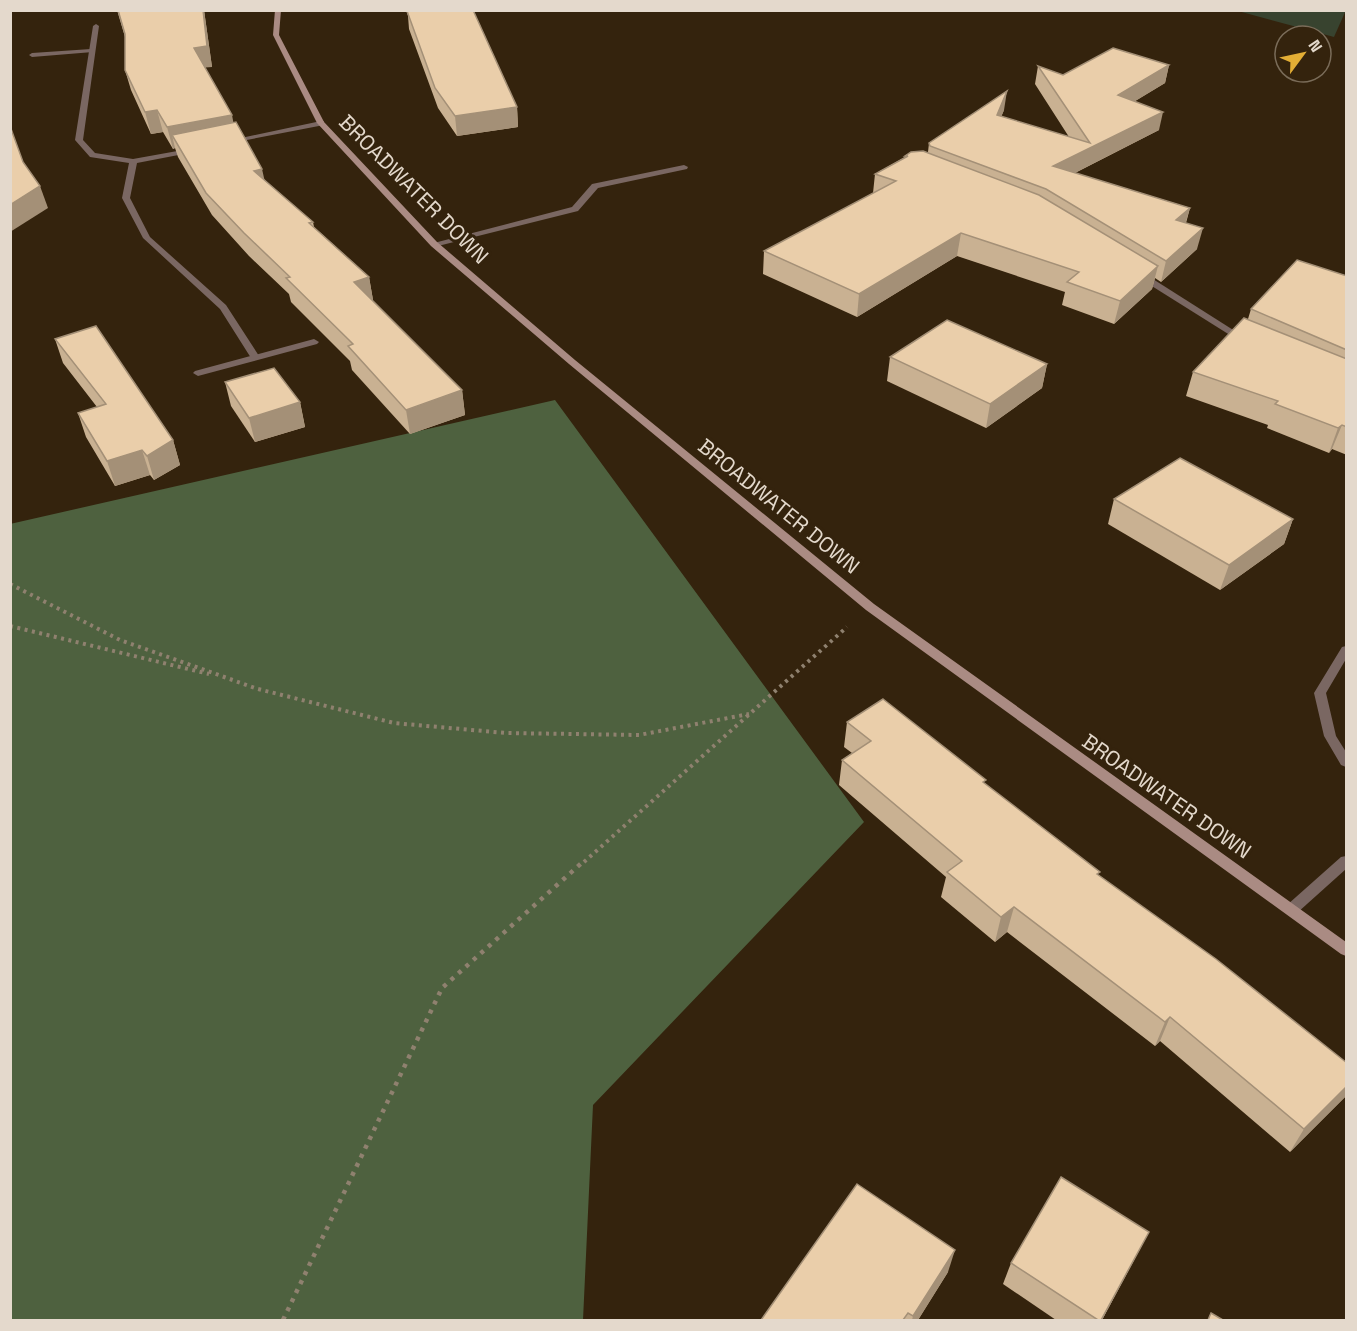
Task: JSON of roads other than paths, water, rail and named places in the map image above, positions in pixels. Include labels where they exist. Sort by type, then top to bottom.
[{"type":"street","name":"BROADWATER DOWN","points":[[278,10],[276,35],[321,123],[434,243],[572,362],[870,607],[1347,950]]},
{"type":"street","points":[[96,26],[79,140],[93,155],[133,161],[199,148]]},
{"type":"street","points":[[32,55],[92,51]]},
{"type":"street","points":[[222,143],[321,123]]},
{"type":"street","points":[[133,161],[126,198],[147,238],[223,307],[254,356]]},
{"type":"street","points":[[434,243],[574,209],[595,186],[684,167]]},
{"type":"street","points":[[1129,268],[1248,342]]},
{"type":"street","points":[[198,373],[254,356],[314,342]]},
{"type":"street","points":[[1347,650],[1320,693],[1330,736],[1347,762]]},
{"type":"street","points":[[1292,909],[1347,861]]}]
